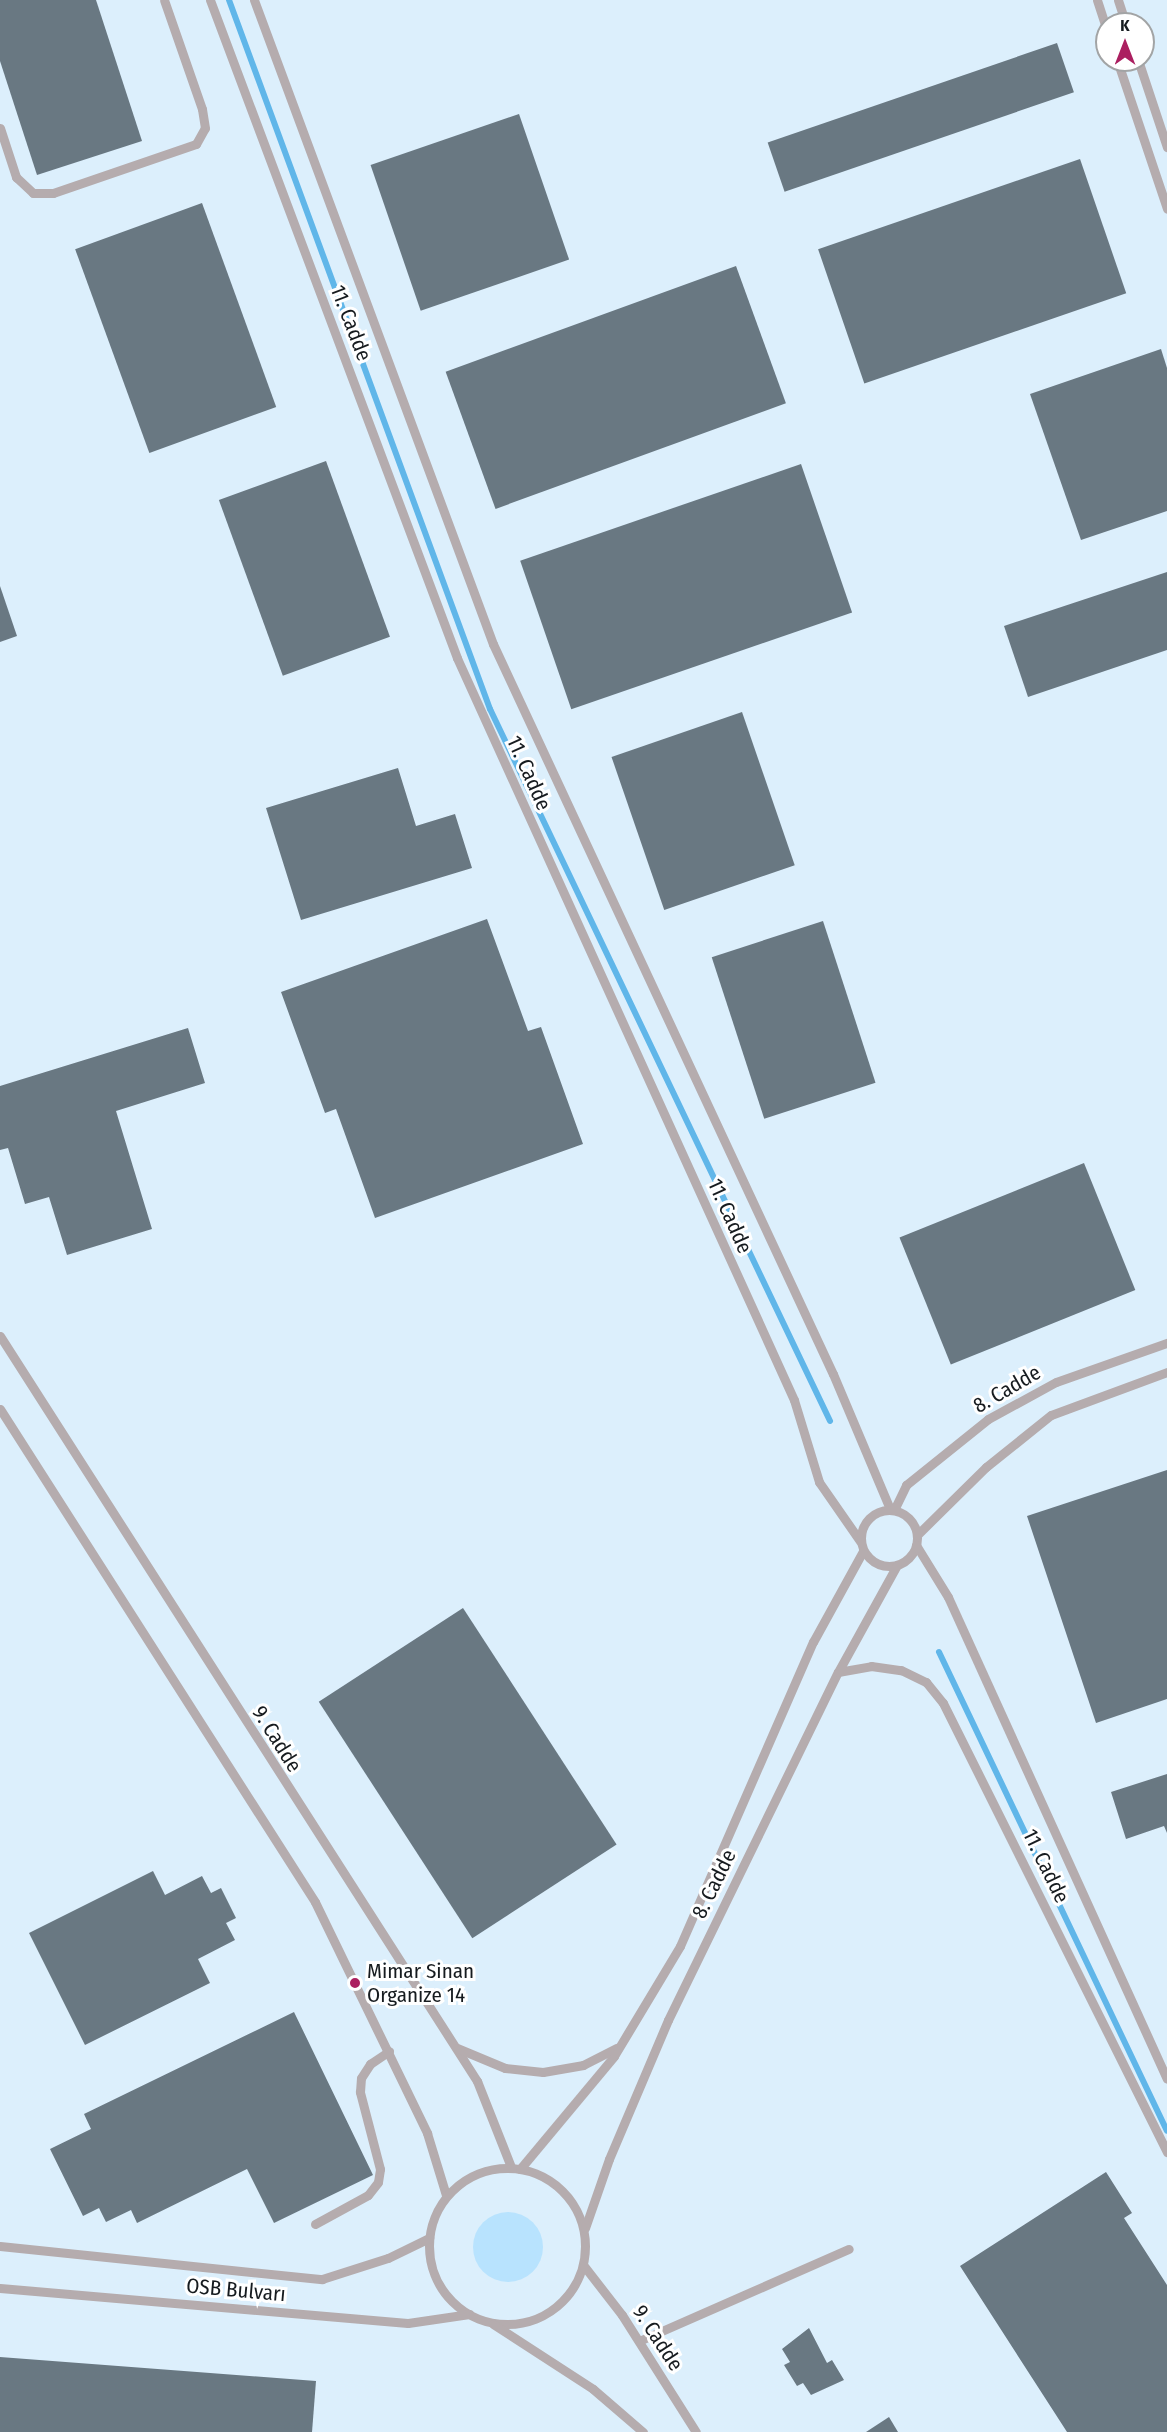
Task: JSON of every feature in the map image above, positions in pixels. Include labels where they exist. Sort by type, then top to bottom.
[{"type":"lane","points":[[0,128],[16,177],[33,193],[53,193],[196,144],[205,128],[202,109],[164,0]]},
{"type":"lane","name":"11. Cadde","points":[[210,0],[457,658],[794,1400],[819,1482],[861,1546]]},
{"type":"lane","name":"11. Cadde","points":[[254,0],[493,644],[828,1363],[892,1510]]},
{"type":"lane","points":[[1121,72],[1167,209]]},
{"type":"lane","points":[[1142,72],[1167,147]]},
{"type":"lane","name":"9. Cadde","points":[[0,1336],[327,1853],[477,2081],[515,2168]]},
{"type":"lane","name":"8. Cadde","points":[[892,1510],[906,1485],[988,1419],[1056,1382],[1167,1343]]},
{"type":"lane","points":[[917,1540],[909,1517],[892,1510],[872,1515],[865,1522],[861,1546],[877,1564],[897,1565],[912,1554],[917,1540],[986,1467],[1051,1416],[1167,1372]]},
{"type":"lane","points":[[0,1409],[315,1902],[427,2133],[446,2195]]},
{"type":"lane","name":"11. Cadde","points":[[917,1540],[948,1597],[1167,2079]]},
{"type":"lane","name":"8. Cadde","points":[[515,2168],[620,2047],[680,1946],[813,1642],[861,1546]]},
{"type":"lane","name":"8. Cadde","points":[[585,2228],[609,2159],[668,2020],[838,1672],[897,1565]]},
{"type":"lane","name":"11. Cadde","points":[[838,1672],[871,1666],[901,1670],[926,1682],[943,1703],[1167,2152]]},
{"type":"lane","points":[[454,2046],[505,2068],[543,2072],[583,2065],[620,2047]]},
{"type":"lane","points":[[315,2224],[368,2194],[378,2182],[380,2169],[360,2092],[361,2078],[370,2064],[389,2051]]},
{"type":"lane","points":[[491,2323],[515,2324],[538,2318],[558,2306],[574,2288],[584,2266],[585,2228],[575,2205],[558,2185],[536,2172],[515,2168],[476,2173],[446,2195],[434,2215],[429,2238],[430,2260],[437,2282],[451,2300],[469,2314],[491,2323],[593,2389],[643,2432]]},
{"type":"lane","name":"OSB Bulvarı","points":[[0,2246],[322,2278],[388,2258],[429,2238]]},
{"type":"lane","points":[[639,2341],[849,2249]]},
{"type":"lane","name":"9. Cadde","points":[[584,2266],[639,2341],[696,2432]]},
{"type":"lane","name":"OSB Bulvarı","points":[[0,2288],[408,2323],[469,2314]]},
{"type":"shaded area","points":[[0,0],[1167,0],[1167,2432],[0,2432]]},
{"type":"shaded area","points":[[501,2212],[515,2212],[528,2218],[537,2227],[543,2240],[541,2260],[533,2272],[515,2282],[501,2282],[488,2276],[479,2267],[473,2254],[473,2240],[479,2227],[488,2218]]},
{"type":"building","points":[[0,0],[96,0],[142,141],[37,175],[0,61]]},
{"type":"building","points":[[1057,43],[1074,92],[785,192],[768,143]]},
{"type":"building","points":[[519,114],[569,260],[421,311],[371,165]]},
{"type":"building","points":[[1080,159],[1126,293],[864,383],[818,249]]},
{"type":"building","points":[[202,203],[276,407],[149,453],[75,249]]},
{"type":"building","points":[[736,266],[786,403],[496,509],[446,372]]},
{"type":"building","points":[[1161,349],[1167,368],[1167,511],[1081,540],[1030,394]]},
{"type":"building","points":[[326,461],[390,637],[283,676],[219,500]]},
{"type":"building","points":[[801,464],[852,612],[571,709],[520,561]]},
{"type":"building","points":[[1167,572],[1167,650],[1028,697],[1004,626]]},
{"type":"building","points":[[0,586],[17,636],[0,642]]},
{"type":"building","points":[[742,712],[795,865],[664,910],[612,757]]},
{"type":"building","points":[[398,768],[416,826],[455,814],[472,868],[301,920],[266,808]]},
{"type":"building","points":[[487,919],[528,1031],[541,1027],[583,1144],[375,1218],[336,1109],[325,1113],[281,992]]},
{"type":"building","points":[[823,921],[876,1083],[764,1119],[712,957]]},
{"type":"building","points":[[188,1028],[205,1083],[116,1111],[152,1229],[67,1255],[49,1197],[25,1204],[8,1148],[0,1150],[0,1086]]},
{"type":"building","points":[[1084,1163],[1135,1290],[951,1365],[899,1238]]},
{"type":"building","points":[[1167,1470],[1167,1699],[1096,1723],[1027,1516]]},
{"type":"building","points":[[463,1608],[617,1845],[472,1938],[319,1702]]},
{"type":"building","points":[[1167,1774],[1167,1833],[1164,1826],[1126,1839],[1111,1792]]},
{"type":"building","points":[[153,1871],[165,1895],[202,1876],[211,1893],[221,1888],[236,1918],[226,1923],[235,1940],[198,1959],[210,1983],[85,2045],[29,1933]]},
{"type":"building","points":[[294,2012],[373,2175],[274,2223],[247,2169],[137,2223],[131,2210],[106,2222],[99,2208],[83,2216],[50,2149],[91,2129],[84,2114]]},
{"type":"building","points":[[1106,2172],[1132,2213],[1124,2218],[1167,2285],[1167,2432],[1067,2432],[960,2266]]},
{"type":"building","points":[[809,2328],[827,2363],[832,2360],[844,2380],[811,2395],[803,2383],[797,2386],[784,2365],[790,2362],[782,2349]]},
{"type":"building","points":[[0,2357],[316,2381],[312,2432],[0,2432]]},
{"type":"building","points":[[889,2417],[898,2432],[866,2432]]},
{"type":"waterway","points":[[229,0],[490,709],[830,1421]]},
{"type":"waterway","points":[[939,1652],[1167,2131]]},
{"type":"place","name":"Mimar Sinan Organize 14","points":[[355,1983]]}]
